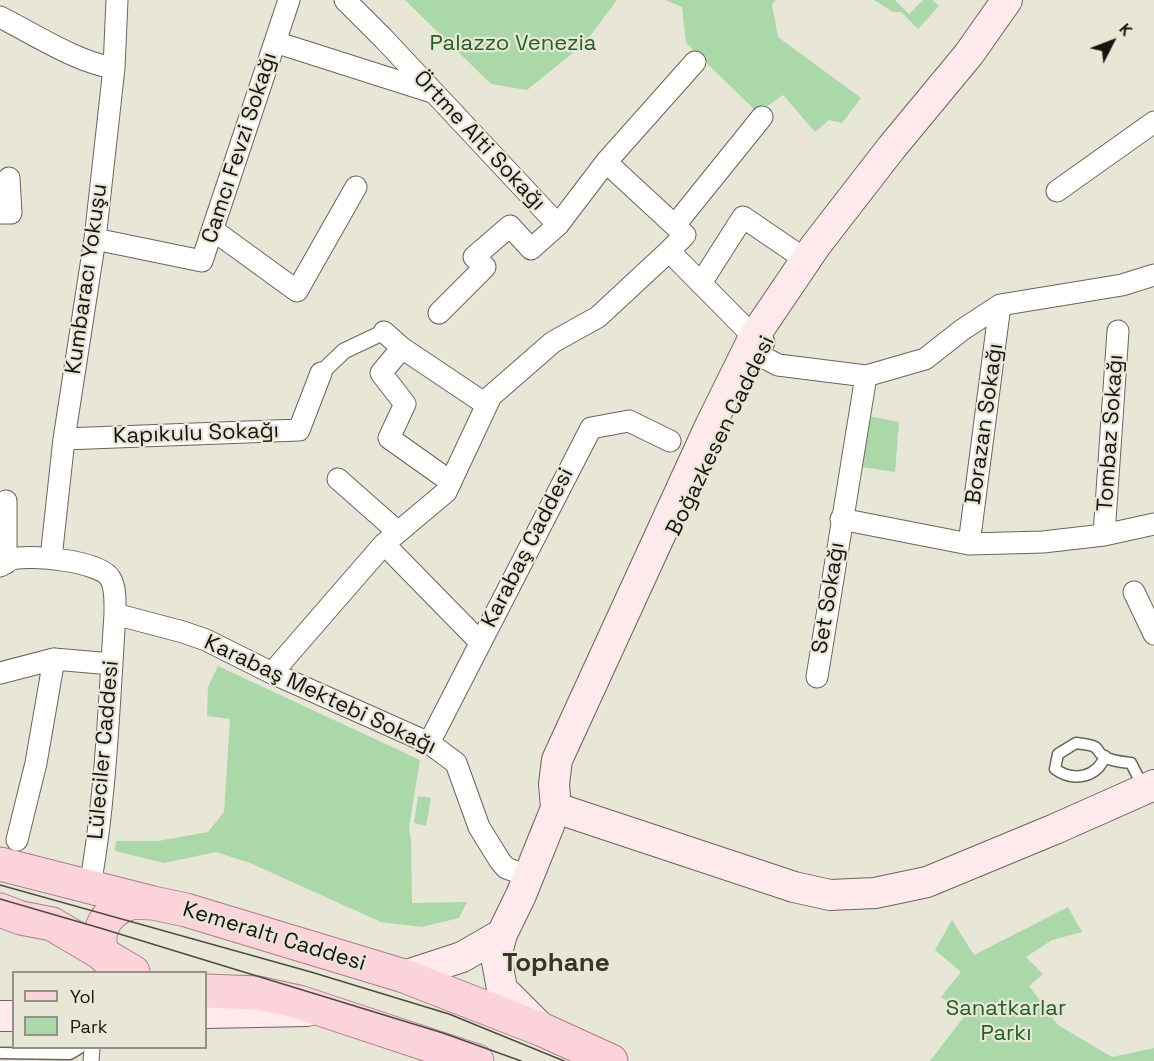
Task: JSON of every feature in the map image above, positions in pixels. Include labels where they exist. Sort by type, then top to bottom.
[{"type":"main road","name":"Boğazkesen Caddesi","points":[[543,1030],[502,989],[496,956],[502,934],[528,876],[563,776],[756,345],[806,260],[892,147],[969,54],[1007,0]]},
{"type":"main road","name":"Boğazkesen Caddesi","points":[[756,345],[921,129],[999,33],[1020,0]]},
{"type":"main road","points":[[555,796],[794,887],[830,895],[875,893],[927,882],[1149,788]]},
{"type":"main road","name":"Kemeraltı Caddesi","points":[[8,852],[90,886],[186,910],[404,976],[543,1030],[611,1061]]},
{"type":"main road","points":[[105,957],[100,942],[100,928],[109,915],[125,904],[153,903]]},
{"type":"main road","points":[[0,910],[21,918],[52,924],[131,971]]},
{"type":"main road","points":[[404,976],[462,957],[502,934]]},
{"type":"main road","points":[[207,991],[258,993],[298,1002],[452,1058]]},
{"type":"main road","points":[[207,1013],[321,1011]]},
{"type":"street","name":"Kumbaracı Yokuşu","points":[[51,558],[63,439],[95,239],[114,68],[117,0]]},
{"type":"street","name":"Camcı Fevzi Sokağı","points":[[95,239],[202,261],[289,0]]},
{"type":"street","name":"Örtme Alti Sokağı","points":[[345,0],[558,225],[606,162],[695,62]]},
{"type":"street","points":[[0,17],[78,57],[114,68]]},
{"type":"street","points":[[275,42],[434,92]]},
{"type":"street","points":[[675,225],[762,117]]},
{"type":"street","points":[[1057,191],[1154,122]]},
{"type":"street","points":[[272,673],[391,538],[446,492],[491,396],[553,342],[598,317],[685,235],[606,162]]},
{"type":"street","points":[[0,213],[11,213],[9,178]]},
{"type":"street","points":[[213,230],[297,291],[356,187]]},
{"type":"street","points":[[701,283],[743,217],[806,260]]},
{"type":"street","points":[[439,313],[485,267],[474,256],[510,226],[531,249],[558,225]]},
{"type":"street","points":[[669,251],[756,345],[778,365],[866,376],[925,359],[962,330],[1000,305],[1122,285],[1154,275]]},
{"type":"street","name":"Borazan Sokağı","points":[[969,544],[1000,305]]},
{"type":"street","name":"Tombaz Sokağı","points":[[1104,535],[1118,331]]},
{"type":"street","points":[[384,332],[402,348],[487,405]]},
{"type":"street","name":"Kapıkulu Sokağı","points":[[63,439],[299,430],[321,374],[344,351],[384,332]]},
{"type":"street","points":[[402,348],[381,374],[405,404],[389,438],[451,482]]},
{"type":"street","name":"Set Sokağı","points":[[817,677],[866,376]]},
{"type":"street","name":"Karabaş Caddesi","points":[[429,743],[591,428],[629,421],[670,441]]},
{"type":"street","points":[[338,479],[480,642]]},
{"type":"street","points":[[3,565],[6,501]]},
{"type":"street","points":[[841,519],[969,544],[1043,542],[1104,535],[1154,524]]},
{"type":"street","name":"Lüleciler Caddesi","points":[[3,565],[13,559],[51,558],[92,566],[103,570],[111,578],[115,614],[112,664],[95,856],[90,886]]},
{"type":"street","points":[[1134,592],[1154,634]]},
{"type":"street","name":"Karabaş Mektebi Sokağı","points":[[115,614],[183,632],[429,743],[456,763],[479,827],[500,861],[506,868],[528,876]]},
{"type":"street","points":[[8,852],[36,762],[54,659]]},
{"type":"street","points":[[0,673],[54,659],[112,664]]},
{"type":"lane","points":[[1105,756],[1115,761],[1131,763],[1149,788]]},
{"type":"lane","points":[[0,1053],[70,1054],[77,1049]]},
{"type":"green space","name":"Palazzo Venezia","points":[[405,0],[617,0],[584,44],[527,90],[491,84]]},
{"type":"green space","points":[[665,0],[776,0],[772,4],[778,37],[861,98],[842,123],[829,120],[815,132],[783,95],[758,113],[686,43],[682,7]]},
{"type":"green space","points":[[874,0],[895,0],[909,14],[923,0],[933,0],[939,6],[918,29],[901,12],[893,12]]},
{"type":"green space","points":[[863,415],[899,422],[895,472],[856,466]]},
{"type":"green space","points":[[218,666],[420,760],[409,827],[412,903],[467,902],[459,918],[422,927],[381,922],[250,863],[216,852],[164,863],[115,851],[116,841],[158,841],[208,832],[224,812],[230,719],[207,716],[208,687]]},
{"type":"green space","points":[[418,796],[431,798],[426,826],[414,823]]},
{"type":"green space","name":"Sanatkarlar Parkı","points":[[1068,907],[1082,932],[1052,940],[1026,957],[1043,974],[1029,986],[1058,1025],[1112,1057],[1154,1048],[1154,1061],[930,1061],[967,1013],[941,997],[961,972],[935,950],[952,920],[974,955]]},
{"type":"tram line","points":[[0,885],[311,972],[449,1014],[564,1061]]},
{"type":"tram line","points":[[0,899],[443,1033],[521,1061]]},
{"type":"district","name":"Tophane","points":[[556,964]]}]
